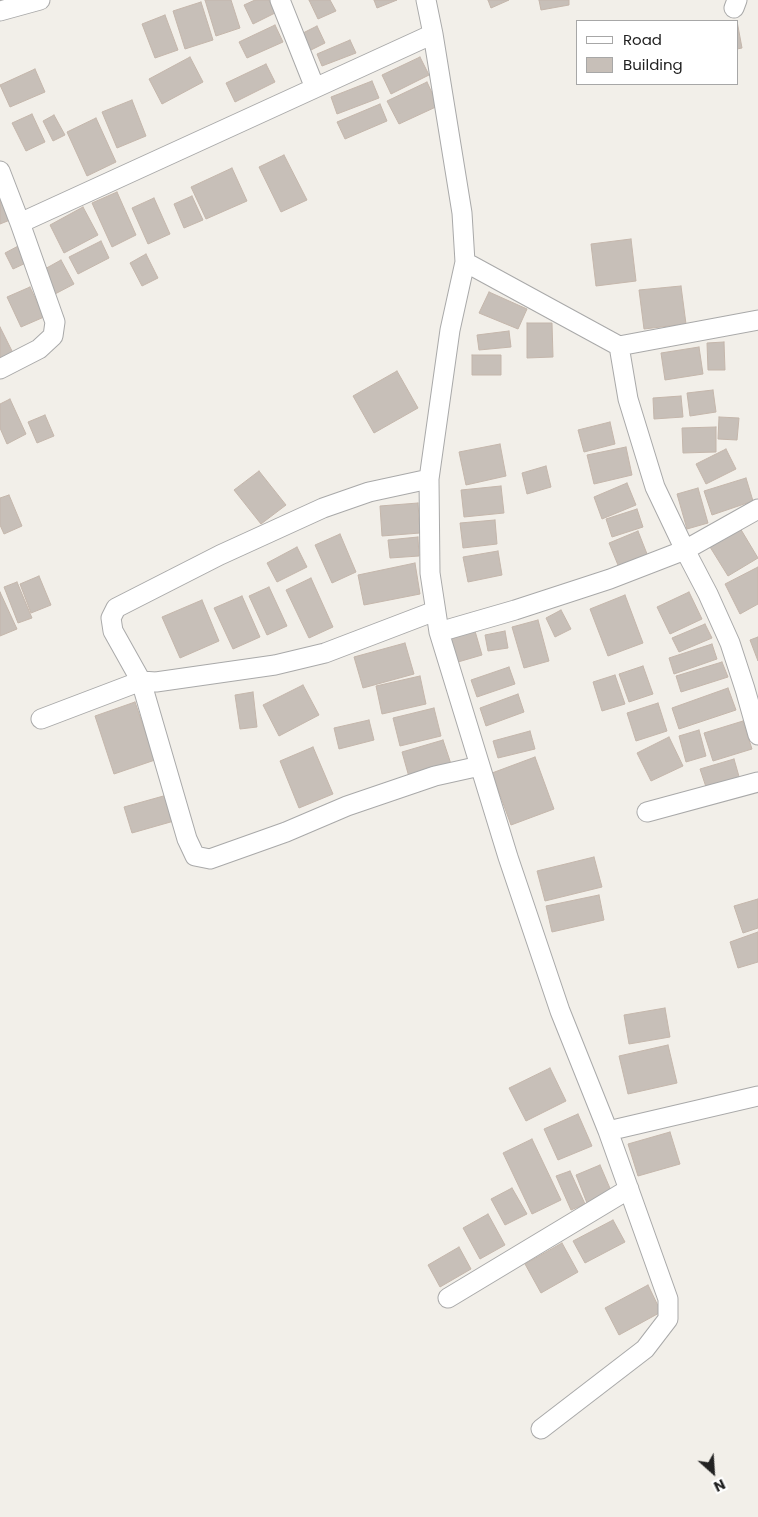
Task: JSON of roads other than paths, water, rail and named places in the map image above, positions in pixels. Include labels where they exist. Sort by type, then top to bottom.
[{"type":"street","points":[[0,11],[40,0]]},
{"type":"street","points":[[280,0],[315,88]]},
{"type":"street","points":[[426,0],[462,213],[466,262],[450,330],[429,479],[430,573],[439,632],[511,866],[560,1011],[608,1131],[668,1299],[668,1319],[645,1349],[541,1429]]},
{"type":"street","points":[[20,223],[433,34]]},
{"type":"street","points":[[0,171],[55,322],[53,336],[39,349],[0,369]]},
{"type":"street","points":[[466,262],[619,346],[758,320]]},
{"type":"street","points":[[619,346],[628,399],[655,487],[730,643],[758,735]]},
{"type":"street","points":[[429,479],[369,492],[323,508],[220,555],[116,608],[111,618],[113,631],[141,681],[187,839],[195,856],[210,860],[286,832],[356,803],[435,776],[480,766]]},
{"type":"street","points":[[439,632],[610,580],[685,550],[758,509]]},
{"type":"street","points":[[41,719],[141,681],[156,682],[275,665],[325,653],[436,611]]},
{"type":"street","points":[[647,812],[758,782]]},
{"type":"street","points":[[608,1131],[758,1096]]},
{"type":"street","points":[[448,1298],[629,1189]]}]
